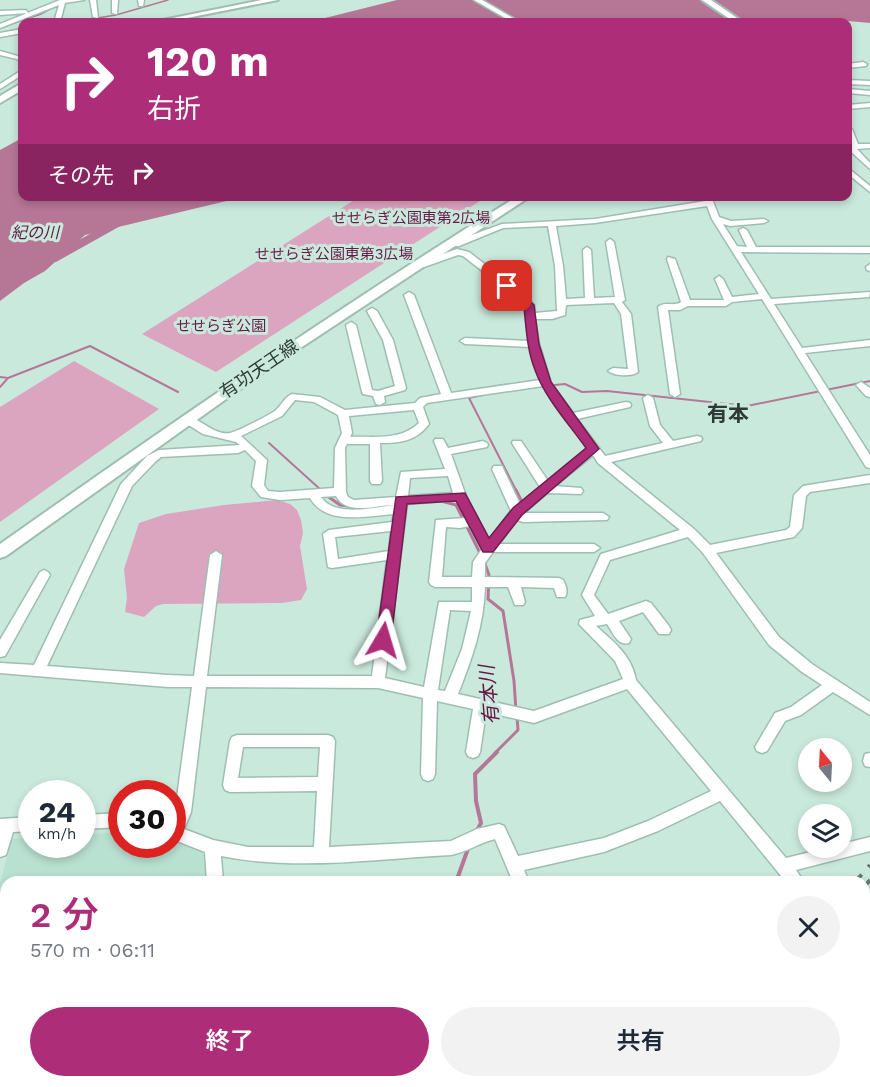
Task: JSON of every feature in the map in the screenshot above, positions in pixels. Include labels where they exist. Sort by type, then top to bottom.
[{"type":"main road","points":[[178,18],[274,0]]},
{"type":"main road","points":[[706,0],[733,18]]},
{"type":"main road","points":[[0,100],[18,89]]},
{"type":"main road","name":"有功天王線","points":[[0,552],[186,419],[416,264],[518,201]]},
{"type":"street","points":[[22,18],[54,4],[81,0]]},
{"type":"street","points":[[93,0],[96,17]]},
{"type":"street","points":[[115,0],[115,13]]},
{"type":"street","points":[[477,0],[509,18]]},
{"type":"street","points":[[58,18],[63,2]]},
{"type":"street","points":[[0,13],[39,12]]},
{"type":"street","points":[[0,26],[18,20]]},
{"type":"street","points":[[0,21],[14,21]]},
{"type":"street","points":[[2,36],[18,33]]},
{"type":"street","points":[[2,36],[13,39]]},
{"type":"street","points":[[0,53],[18,58]]},
{"type":"street","points":[[1,89],[18,75]]},
{"type":"street","points":[[0,77],[12,79]]},
{"type":"street","points":[[852,82],[870,83]]},
{"type":"street","points":[[1,89],[18,83]]},
{"type":"street","points":[[852,91],[870,93]]},
{"type":"street","points":[[852,105],[870,105]]},
{"type":"street","points":[[852,147],[870,146]]},
{"type":"street","points":[[852,148],[870,167]]},
{"type":"street","points":[[852,174],[870,190]]},
{"type":"street","points":[[456,244],[494,228],[595,221],[703,201]]},
{"type":"street","points":[[708,201],[716,219],[870,464]]},
{"type":"street","points":[[716,219],[730,224],[764,221]]},
{"type":"street","points":[[530,316],[552,316],[562,313],[552,223]]},
{"type":"street","points":[[742,230],[752,248]]},
{"type":"street","points":[[610,242],[620,300],[617,301]]},
{"type":"street","points":[[735,249],[870,250]]},
{"type":"street","points":[[587,250],[590,302]]},
{"type":"street","points":[[416,264],[421,265],[457,252],[466,254],[523,298],[529,305],[534,344],[540,369],[547,385],[602,460],[690,532],[707,550],[774,641],[832,685],[870,710]]},
{"type":"street","points":[[671,259],[686,303]]},
{"type":"street","points":[[719,279],[729,300]]},
{"type":"street","points":[[675,394],[663,307],[680,307],[686,303],[726,303],[729,300],[869,294]]},
{"type":"street","points":[[409,296],[447,397]]},
{"type":"street","points":[[562,302],[617,301]]},
{"type":"street","points":[[613,371],[633,372],[626,314],[617,301]]},
{"type":"street","points":[[351,325],[367,392],[378,394],[398,391],[401,388],[388,340],[372,311]]},
{"type":"street","points":[[465,341],[534,344]]},
{"type":"street","points":[[800,351],[870,343]]},
{"type":"street","points":[[232,436],[278,414],[292,397],[316,399],[342,413],[418,406],[424,400],[509,385],[547,385]]},
{"type":"street","points":[[861,385],[870,394]]},
{"type":"street","points":[[378,394],[381,409]]},
{"type":"street","points":[[648,398],[655,426],[670,446]]},
{"type":"street","points":[[569,417],[626,405]]},
{"type":"street","points":[[344,441],[375,442],[403,439],[414,434],[424,424],[418,406]]},
{"type":"street","points":[[336,492],[340,448],[347,434],[342,413]]},
{"type":"street","points":[[186,419],[207,432],[240,438],[262,460],[258,486],[265,494],[280,496],[336,492]]},
{"type":"street","points":[[602,460],[698,439]]},
{"type":"street","points":[[439,441],[446,452],[467,522],[489,552]]},
{"type":"street","points":[[375,442],[376,481]]},
{"type":"street","points":[[517,443],[545,488],[577,491]]},
{"type":"street","points":[[446,452],[483,445]]},
{"type":"street","points":[[37,672],[127,484],[151,459],[159,454],[238,449],[247,446]]},
{"type":"street","points":[[449,699],[469,649],[485,582],[489,552],[521,512],[545,488],[593,449]]},
{"type":"street","points":[[498,469],[521,512]]},
{"type":"street","points":[[378,682],[405,475],[452,472]]},
{"type":"street","points":[[707,550],[790,534],[796,528],[800,495],[807,489],[870,479]]},
{"type":"street","points":[[336,492],[352,504],[401,504]]},
{"type":"street","points":[[316,494],[319,504],[326,510],[341,513],[460,496]]},
{"type":"street","points":[[521,512],[603,517]]},
{"type":"street","points":[[467,522],[440,524],[435,582],[559,583],[561,594]]},
{"type":"street","points":[[394,555],[332,564],[329,534],[398,526]]},
{"type":"street","points":[[624,639],[588,595],[605,557],[690,532]]},
{"type":"street","points":[[489,552],[594,548]]},
{"type":"street","points":[[186,789],[216,555]]},
{"type":"street","points":[[0,652],[44,575]]},
{"type":"street","points":[[513,582],[519,602]]},
{"type":"street","points":[[428,774],[430,695],[444,605],[478,607]]},
{"type":"street","points":[[664,630],[646,606],[585,624],[623,662],[629,673],[630,682],[791,876]]},
{"type":"street","points":[[0,668],[200,682],[378,682],[534,717],[630,682]]},
{"type":"street","points":[[762,747],[780,717],[796,711],[832,685]]},
{"type":"street","points":[[473,752],[480,706]]},
{"type":"street","points":[[321,855],[328,741],[237,741],[230,785],[324,784]]},
{"type":"street","points":[[515,864],[604,845],[653,826],[723,792]]},
{"type":"street","points":[[0,850],[3,826],[18,825]]},
{"type":"street","points":[[186,837],[213,847],[248,854],[321,855],[451,849],[477,836],[499,831],[519,876]]},
{"type":"street","points":[[783,866],[870,844]]},
{"type":"street","points":[[213,847],[215,876]]},
{"type":"shaded area","points":[[108,833],[108,858],[186,858],[186,842],[201,850],[207,863],[208,876],[2,876],[12,839],[18,839],[18,858],[96,858],[96,834]]},
{"type":"green space","name":"せせらぎ公園","points":[[353,201],[480,201],[216,372],[142,334]]},
{"type":"green space","points":[[74,361],[159,409],[0,522],[0,407]]},
{"type":"green space","points":[[278,500],[290,504],[297,510],[301,520],[303,533],[300,546],[307,589],[301,600],[282,603],[163,604],[156,606],[144,617],[125,612],[127,598],[124,569],[139,523],[166,514]]},
{"type":"water","points":[[397,0],[870,0],[870,23],[852,21],[852,18],[325,18]]},
{"type":"water","name":"紀の川","points":[[18,140],[18,201],[226,201],[85,235],[45,271],[0,301],[0,150]]},
{"type":"waterway","points":[[98,18],[168,0]]},
{"type":"waterway","points":[[29,18],[57,5]]},
{"type":"waterway","points":[[0,28],[18,22]]},
{"type":"waterway","name":"紀の川","points":[[51,259],[159,201]]},
{"type":"waterway","points":[[8,378],[90,346],[178,392]]},
{"type":"waterway","points":[[0,377],[8,378]]},
{"type":"waterway","points":[[0,387],[8,378]]},
{"type":"waterway","points":[[534,387],[565,384],[582,392],[607,391],[747,406],[870,381]]},
{"type":"waterway","points":[[492,393],[469,398],[517,492]]},
{"type":"waterway","points":[[269,443],[321,490]]},
{"type":"waterway","points":[[517,492],[523,504]]},
{"type":"waterway","points":[[326,495],[340,505],[357,507]]},
{"type":"waterway","points":[[441,501],[456,505],[481,555]]},
{"type":"waterway","name":"有本川","points":[[484,561],[489,575],[488,599],[503,611],[514,681],[516,711]]},
{"type":"waterway","name":"有本川","points":[[495,753],[518,730],[517,717]]},
{"type":"waterway","name":"有本川","points":[[476,832],[481,823],[476,801],[475,774],[497,752]]},
{"type":"waterway","name":"有本川","points":[[458,876],[469,846]]},
{"type":"railway","points":[[860,876],[870,865]]},
{"type":"district","name":"有本","points":[[728,414]]},
{"type":"route","points":[[383,640],[401,500],[460,496],[488,549],[517,512],[593,449],[546,383],[534,344],[529,305],[507,286]]},
{"type":"park label","name":"せせらぎ公園東第2広場","points":[[411,218]]},
{"type":"park label","name":"せせらぎ公園東第3広場","points":[[334,254]]}]
